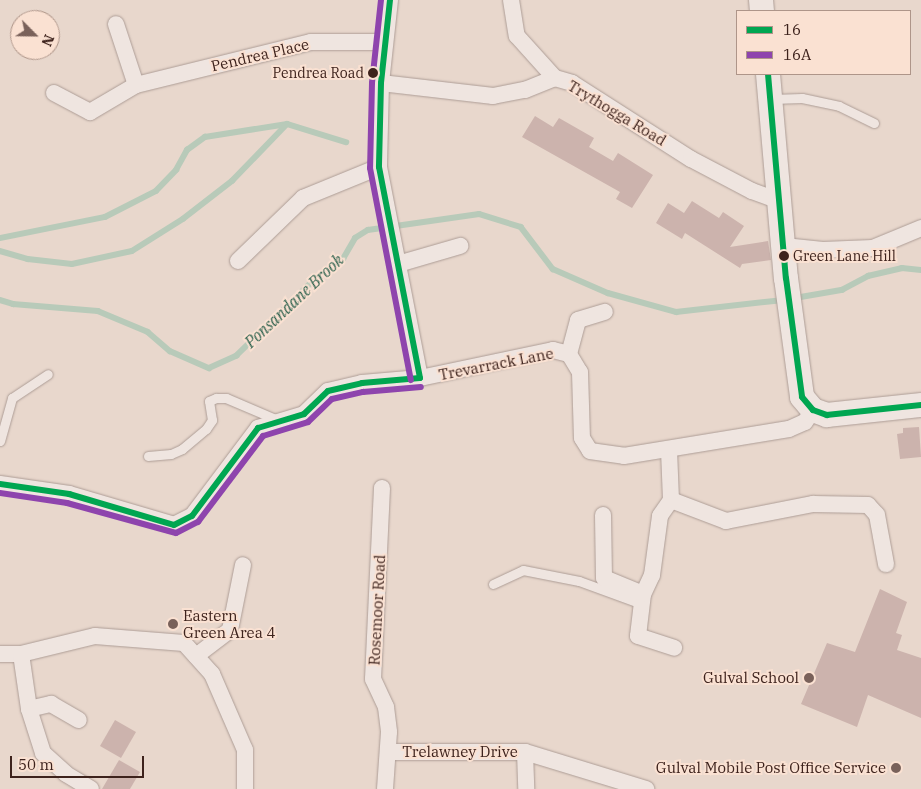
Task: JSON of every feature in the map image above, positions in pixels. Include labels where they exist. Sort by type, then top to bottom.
[{"type":"main road","points":[[768,75],[782,202],[786,278],[802,397],[814,410],[827,415],[921,405]]},
{"type":"street","points":[[390,0],[381,82],[379,167],[420,378]]},
{"type":"street","points":[[511,0],[517,36],[556,78]]},
{"type":"street","points":[[116,24],[136,85]]},
{"type":"street","name":"Pendrea Place","points":[[54,93],[90,112],[136,85],[311,42],[385,42]]},
{"type":"street","name":"Trythogga Road","points":[[381,82],[493,96],[525,90],[556,78],[572,83],[691,158],[752,191],[782,202]]},
{"type":"street","points":[[238,261],[303,198],[379,167]]},
{"type":"street","points":[[784,246],[823,250],[873,248],[921,228]]},
{"type":"street","points":[[398,264],[460,246]]},
{"type":"street","points":[[569,354],[578,320],[605,312]]},
{"type":"street","name":"Trevarrack Lane","points":[[0,484],[69,494],[174,525],[192,516],[258,428],[283,422],[304,414],[328,391],[362,383],[420,378],[553,350],[569,354],[580,372],[582,438],[590,451],[624,456],[789,429],[805,422],[814,410]]},
{"type":"street","points":[[669,450],[671,500],[660,516],[652,575],[642,599],[638,636],[674,648]]},
{"type":"street","name":"Rosemoor Road","points":[[382,488],[373,679],[386,707],[388,752],[385,789]]},
{"type":"street","points":[[671,500],[726,521],[813,504],[868,505],[877,515],[886,564]]},
{"type":"street","points":[[603,515],[604,578],[642,599]]},
{"type":"street","points":[[196,656],[230,630],[243,565]]},
{"type":"street","points":[[0,654],[21,654],[95,636],[184,643],[212,674],[245,750],[245,789]]},
{"type":"street","points":[[21,654],[29,709],[42,753],[66,774],[91,789]]},
{"type":"street","points":[[29,709],[51,704],[79,720]]},
{"type":"street","name":"Trelawney Drive","points":[[388,752],[525,752],[646,789]]},
{"type":"street","points":[[525,752],[526,789]]},
{"type":"lane","points":[[771,99],[802,98],[839,106],[874,123]]},
{"type":"lane","points":[[0,441],[12,398],[48,374]]},
{"type":"lane","points":[[148,456],[171,454],[206,429],[212,420],[209,401],[216,398],[226,398],[283,422]]},
{"type":"lane","points":[[493,584],[523,570],[579,581],[642,599]]},
{"type":"building","points":[[535,116],[553,127],[559,118],[594,138],[589,147],[613,161],[618,153],[653,175],[632,208],[616,199],[620,192],[522,137]]},
{"type":"building","points":[[692,201],[719,218],[723,212],[744,226],[730,247],[768,241],[771,260],[742,264],[740,268],[685,233],[682,239],[656,223],[668,203],[684,213]]},
{"type":"building","points":[[919,427],[921,457],[900,459],[897,434],[903,433],[903,428]]},
{"type":"building","points":[[880,589],[907,602],[896,633],[902,635],[897,650],[921,658],[921,718],[868,695],[857,727],[801,704],[827,643],[855,652]]},
{"type":"building","points":[[115,720],[136,732],[121,758],[100,746]]},
{"type":"building","points":[[119,760],[140,772],[130,789],[102,789]]},
{"type":"waterway","name":"Ponsandane Brook","points":[[0,238],[105,217],[156,191],[176,170],[187,150],[205,137],[287,124]]},
{"type":"waterway","name":"Ponsandane Brook","points":[[0,251],[28,259],[72,264],[132,251],[183,219],[232,181],[287,124],[346,142]]},
{"type":"waterway","name":"Ponsandane Brook","points":[[0,300],[13,304],[98,311],[148,332],[170,351],[209,368],[236,356],[314,280],[343,259],[355,238],[368,230],[479,214],[521,227],[553,269],[608,293],[676,312],[783,300]]},
{"type":"waterway","name":"Ponsandane Brook","points":[[795,298],[842,290],[868,276],[902,268],[921,270]]},
{"type":"transit line","name":"16A","points":[[381,0],[372,83],[370,168],[411,380]]},
{"type":"transit line","name":"16","points":[[390,0],[381,83],[379,167],[420,378]]},
{"type":"transit line","name":"16","points":[[768,75],[786,278],[802,397],[813,410],[827,415],[921,405]]},
{"type":"transit line","name":"16","points":[[0,484],[69,494],[174,525],[192,516],[258,428],[304,414],[328,391],[362,383],[420,378]]},
{"type":"transit line","name":"16A","points":[[0,493],[67,503],[176,533],[198,522],[263,436],[308,422],[332,399],[363,392],[421,387]]},
{"type":"place","name":"Pendrea Road","points":[[373,73]]},
{"type":"place","name":"Green Lane Hill","points":[[784,256]]},
{"type":"place","name":"Eastern Green Area 4","points":[[173,624]]},
{"type":"place","name":"Gulval School","points":[[809,678]]},
{"type":"place","name":"Gulval Mobile Post Office Service","points":[[896,768]]}]
